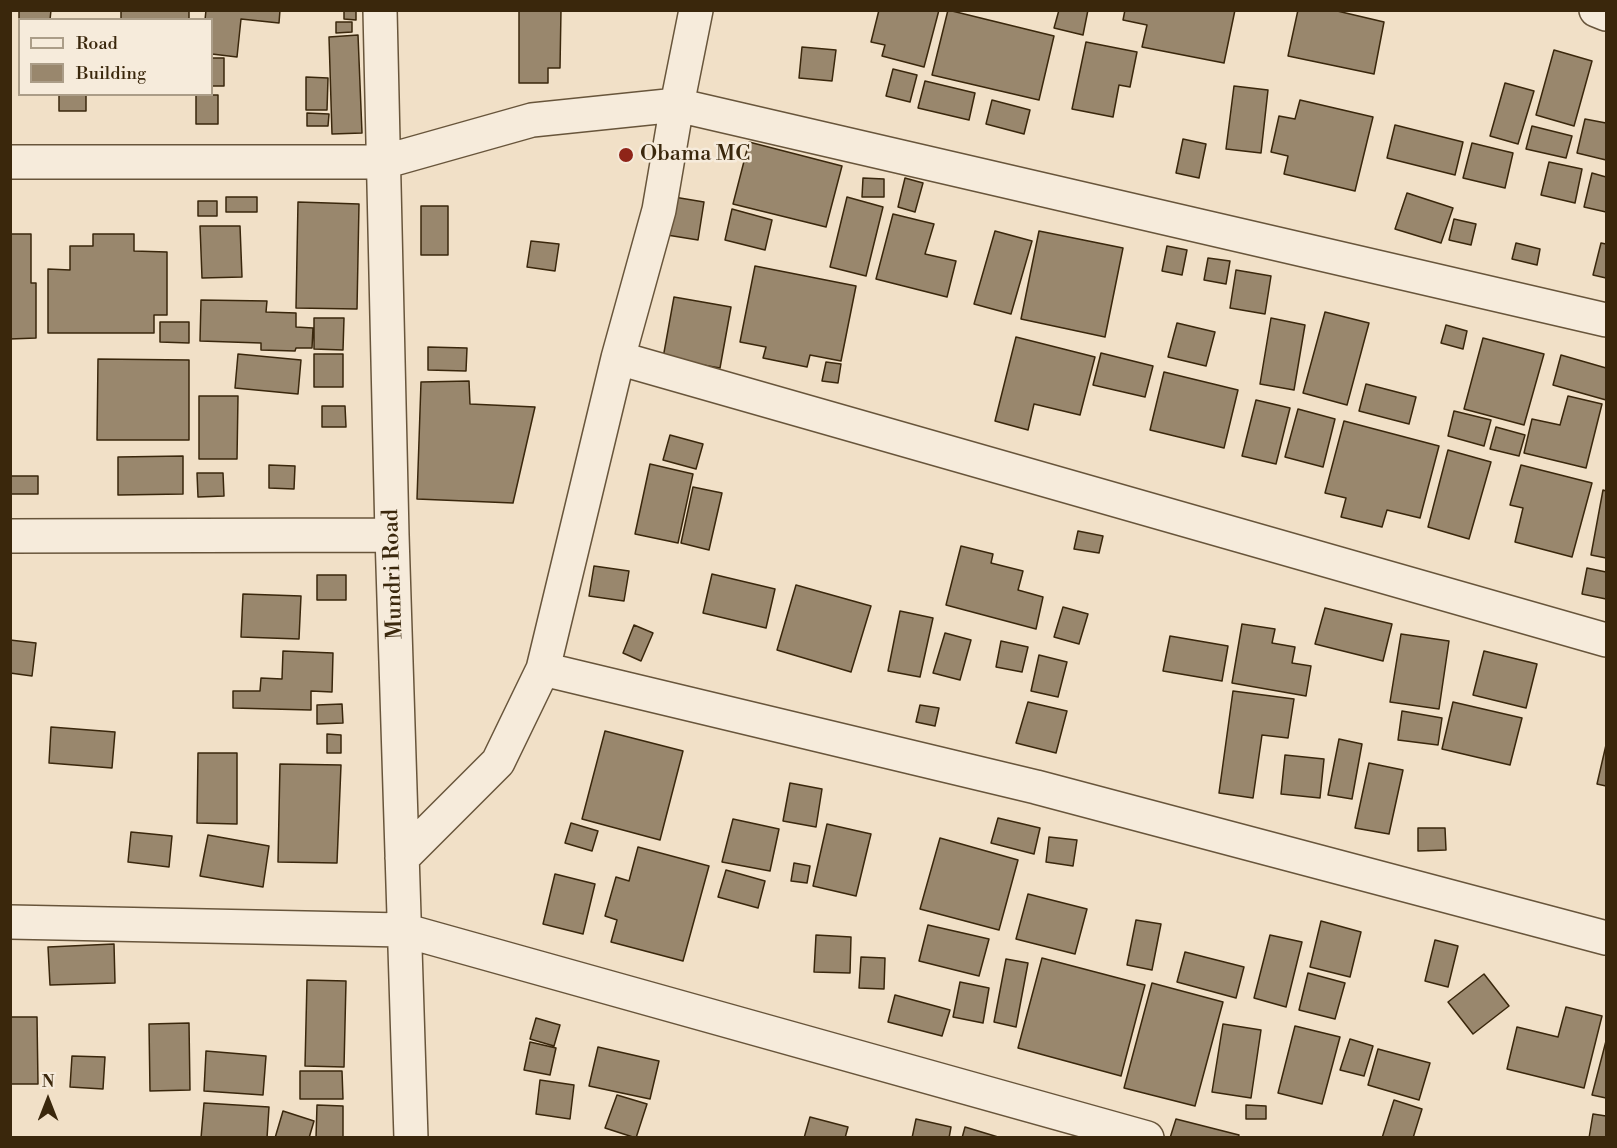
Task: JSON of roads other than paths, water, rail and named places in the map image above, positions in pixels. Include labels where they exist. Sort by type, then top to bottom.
[{"type":"street","name":"Mundri Road","points":[[380,10],[392,535],[411,1137]]},
{"type":"street","points":[[402,858],[498,762],[543,669],[618,358],[659,210],[696,10]]},
{"type":"street","points":[[1596,10],[1606,14]]},
{"type":"street","points":[[10,162],[383,162],[532,120],[677,105],[1606,320]]},
{"type":"street","points":[[618,358],[1606,640]]},
{"type":"street","points":[[10,536],[392,535]]},
{"type":"street","points":[[543,669],[1036,787],[1606,938]]},
{"type":"street","points":[[10,922],[403,930],[1147,1137]]},
{"type":"place","name":"Obama MC","points":[[626,155]]}]
